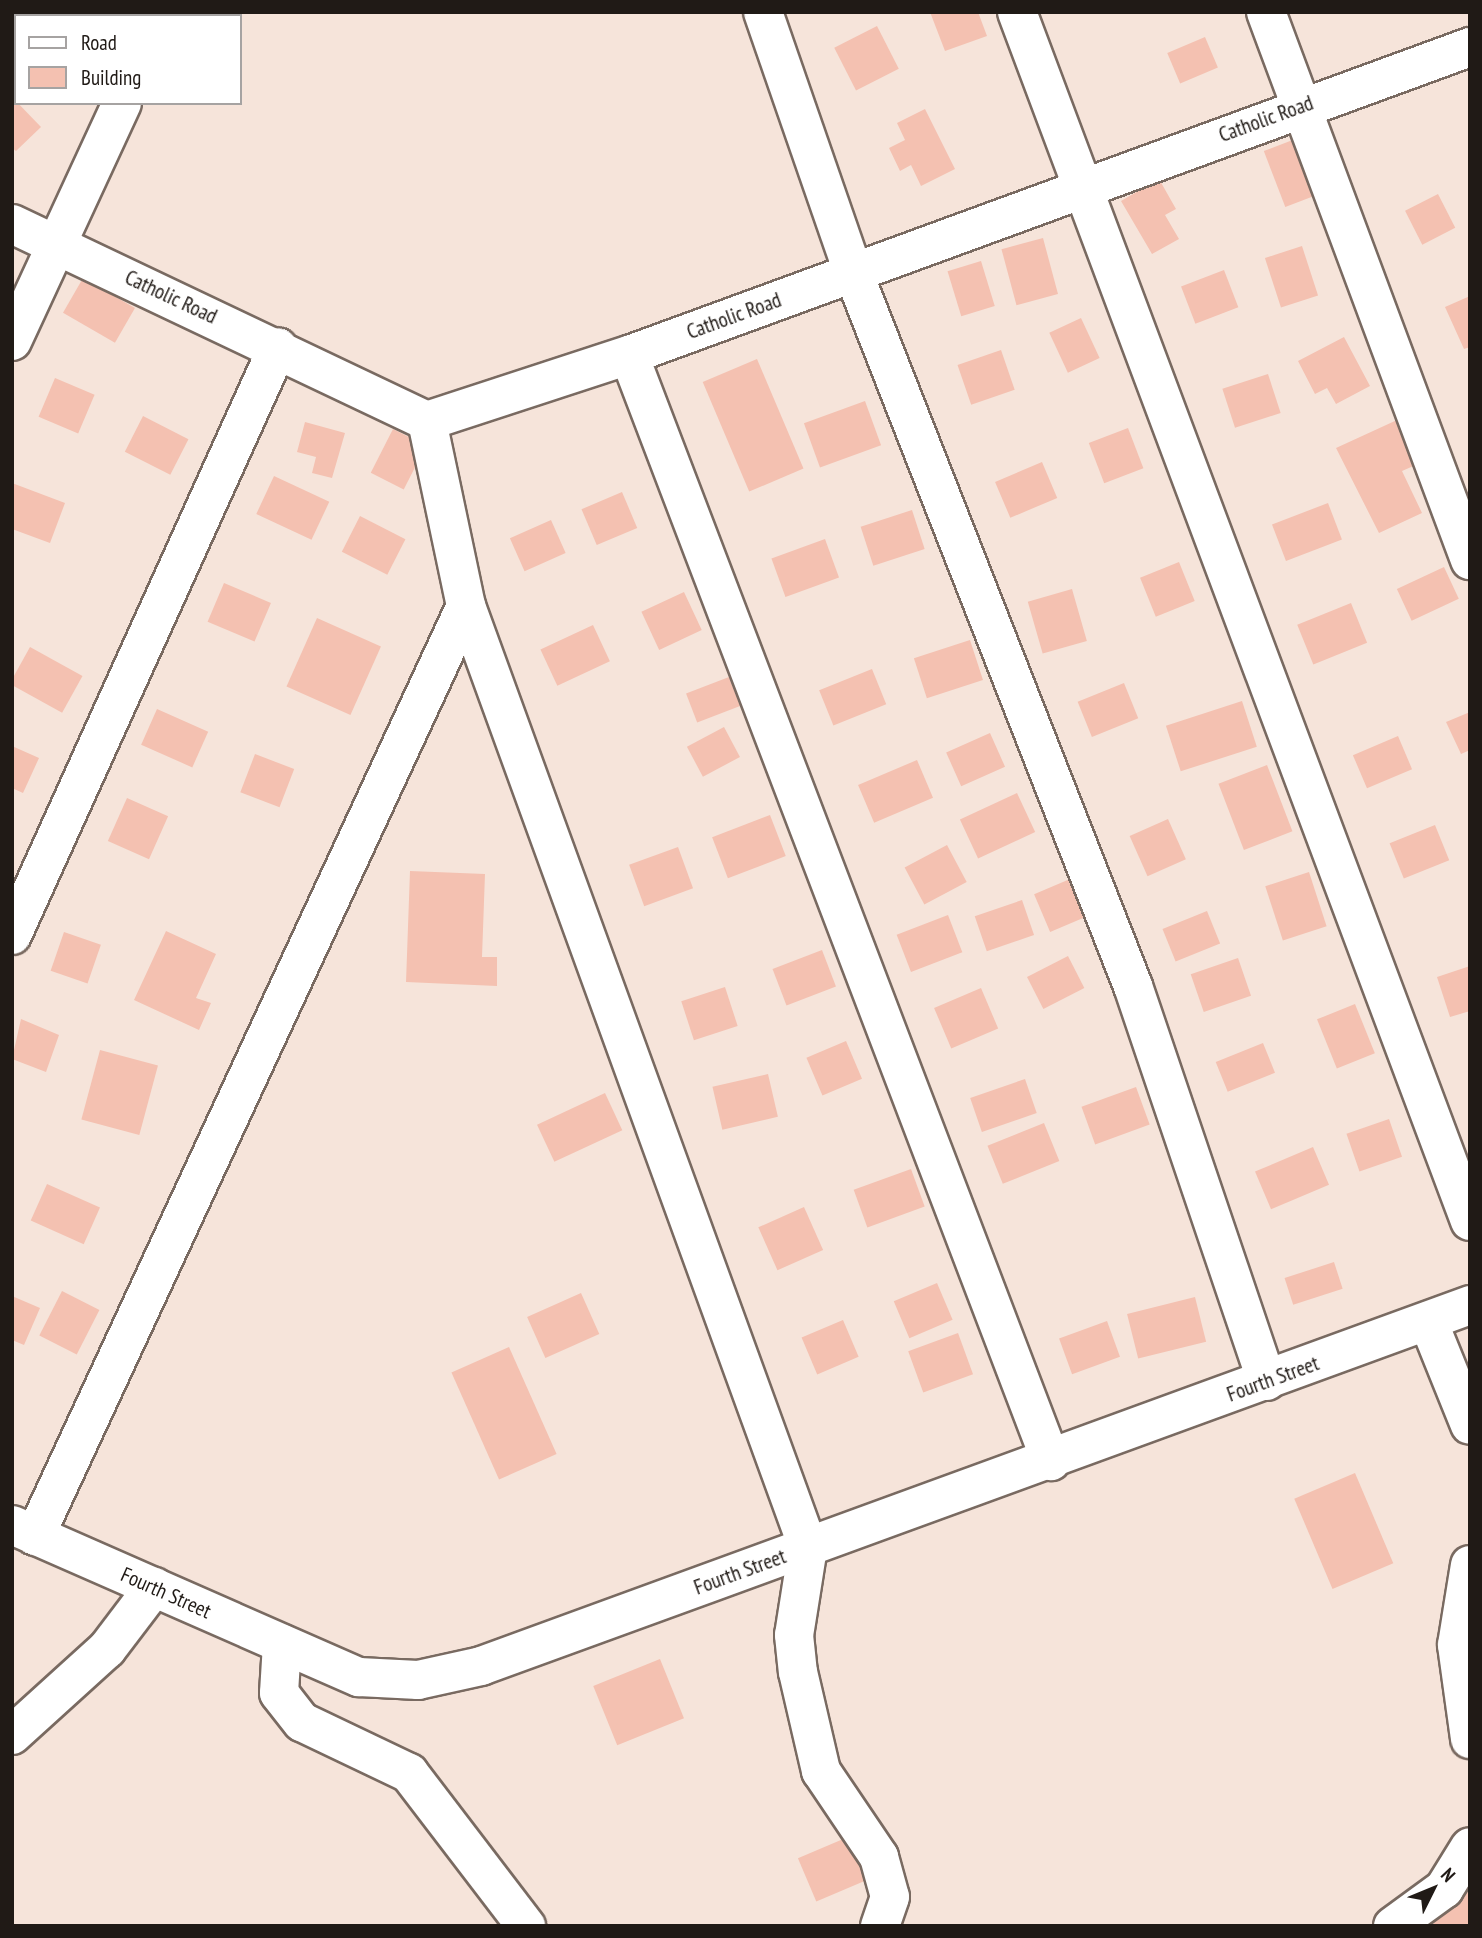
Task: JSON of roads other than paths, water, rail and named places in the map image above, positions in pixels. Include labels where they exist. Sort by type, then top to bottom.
[{"type":"street","points":[[762,12],[853,272],[1133,986],[1267,1381]]},
{"type":"street","points":[[1017,12],[1470,1221]]},
{"type":"street","points":[[1266,12],[1470,561]]},
{"type":"street","name":"Catholic Road","points":[[12,224],[278,347],[427,421],[629,355],[1301,106],[1470,47]]},
{"type":"street","points":[[12,341],[121,105]]},
{"type":"street","points":[[12,935],[278,347]]},
{"type":"street","points":[[629,355],[1051,1461]]},
{"type":"street","points":[[427,421],[466,606],[808,1547],[794,1635],[798,1672],[821,1771],[879,1857],[890,1897],[880,1926]]},
{"type":"street","points":[[23,1530],[466,606]]},
{"type":"street","name":"Fourth Street","points":[[23,1530],[359,1677],[418,1680],[481,1666],[1051,1461],[1470,1305]]},
{"type":"street","points":[[1428,1321],[1470,1425]]},
{"type":"street","points":[[1470,1565],[1457,1645],[1470,1739]]},
{"type":"street","points":[[12,1735],[107,1649],[154,1587]]},
{"type":"street","points":[[282,1644],[279,1693],[302,1721],[409,1773],[526,1926]]},
{"type":"street","points":[[1393,1926],[1444,1889],[1470,1847]]}]
